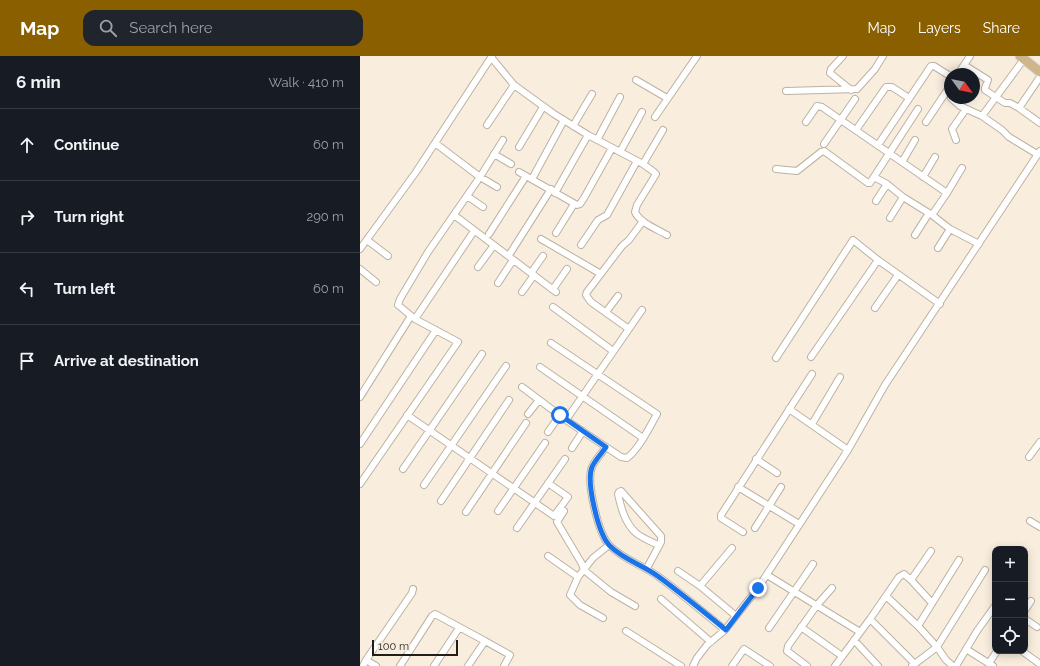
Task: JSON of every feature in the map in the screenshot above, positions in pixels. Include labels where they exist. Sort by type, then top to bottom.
[{"type":"main road","points":[[1022,57],[1040,72]]},
{"type":"street","points":[[360,249],[416,172],[492,56],[514,85],[543,107],[588,135],[640,163],[656,174],[635,209],[635,212],[636,216],[667,235]]},
{"type":"street","points":[[655,117],[697,56]]},
{"type":"street","points":[[843,56],[831,69],[830,73],[851,90]]},
{"type":"street","points":[[786,91],[851,90],[860,87],[875,69],[883,56]]},
{"type":"street","points":[[962,68],[970,56]]},
{"type":"street","points":[[982,116],[996,98],[1022,57]]},
{"type":"street","points":[[964,65],[988,80],[985,89],[996,98],[1019,108],[1040,123]]},
{"type":"street","points":[[878,145],[932,66],[944,72]]},
{"type":"street","points":[[1019,108],[1040,77]]},
{"type":"street","points":[[636,80],[667,98]]},
{"type":"street","points":[[487,125],[514,85]]},
{"type":"street","points":[[856,130],[886,86],[892,87],[909,98]]},
{"type":"street","points":[[573,126],[592,94]]},
{"type":"street","points":[[598,140],[620,97]]},
{"type":"street","points":[[824,144],[855,99]]},
{"type":"street","points":[[926,122],[944,102]]},
{"type":"street","points":[[693,666],[703,650],[726,630],[767,575],[848,450],[885,385],[1039,153],[1009,137],[1002,130],[982,116],[958,104]]},
{"type":"street","points":[[806,122],[815,109],[820,106],[947,193]]},
{"type":"street","points":[[519,147],[543,107]]},
{"type":"street","points":[[776,169],[797,171],[824,151],[870,183],[918,109]]},
{"type":"street","points":[[956,140],[952,129],[966,109]]},
{"type":"street","points":[[620,152],[642,112]]},
{"type":"street","points":[[489,234],[529,178],[564,120]]},
{"type":"street","points":[[581,245],[598,220],[607,215],[663,130]]},
{"type":"street","points":[[511,252],[553,191],[588,135]]},
{"type":"street","points":[[360,484],[458,342],[413,317],[398,306],[400,299],[428,252],[480,177],[503,140]]},
{"type":"street","points":[[902,162],[915,140]]},
{"type":"street","points":[[435,143],[480,177],[497,187]]},
{"type":"street","points":[[519,172],[574,204],[580,204],[612,148]]},
{"type":"street","points":[[494,154],[511,164]]},
{"type":"street","points":[[923,177],[936,157]]},
{"type":"street","points":[[915,235],[947,193],[962,168]]},
{"type":"street","points":[[874,177],[887,184],[903,197],[950,229],[978,244]]},
{"type":"street","points":[[876,201],[887,184]]},
{"type":"street","points":[[467,196],[483,207]]},
{"type":"street","points":[[890,218],[903,197]]},
{"type":"street","points":[[556,233],[574,204]]},
{"type":"street","points":[[454,215],[554,291],[567,269]]},
{"type":"street","points":[[629,329],[591,302],[586,296],[622,246],[629,240],[643,221]]},
{"type":"street","points":[[938,248],[950,229]]},
{"type":"street","points":[[360,397],[413,317],[474,231]]},
{"type":"street","points":[[541,239],[601,274]]},
{"type":"street","points":[[367,240],[388,256]]},
{"type":"street","points":[[776,358],[853,240],[898,275],[940,304]]},
{"type":"street","points":[[478,267],[494,246]]},
{"type":"street","points":[[522,292],[543,256]]},
{"type":"street","points":[[498,283],[513,260]]},
{"type":"street","points":[[811,357],[878,260]]},
{"type":"street","points":[[360,269],[376,282]]},
{"type":"street","points":[[875,308],[898,275]]},
{"type":"street","points":[[606,312],[618,296]]},
{"type":"street","points":[[553,307],[613,351]]},
{"type":"street","points":[[566,420],[642,310]]},
{"type":"street","points":[[360,444],[436,330]]},
{"type":"street","points":[[522,387],[566,420],[621,457],[627,458],[643,438],[657,414],[551,343]]},
{"type":"street","points":[[403,470],[482,354]]},
{"type":"street","points":[[424,485],[506,366]]},
{"type":"street","points":[[540,367],[643,438]]},
{"type":"street","points":[[743,532],[721,518],[721,515],[812,374]]},
{"type":"street","points":[[812,424],[840,377]]},
{"type":"street","points":[[441,501],[509,400]]},
{"type":"street","points":[[528,414],[539,400]]},
{"type":"street","points":[[790,409],[848,450]]},
{"type":"street","points":[[407,415],[554,516],[568,497],[548,484]]},
{"type":"street","points":[[548,432],[560,415]]},
{"type":"street","points":[[466,512],[526,423]]},
{"type":"street","points":[[572,448],[583,431]]},
{"type":"street","points":[[1029,457],[1040,442]]},
{"type":"street","points":[[498,511],[545,443]]},
{"type":"street","points":[[606,447],[592,468],[591,476],[592,498],[597,519],[600,529],[609,545],[627,559],[646,568],[679,592],[726,630]]},
{"type":"street","points":[[756,459],[777,473]]},
{"type":"street","points":[[517,528],[564,460]]},
{"type":"street","points":[[738,487],[799,524]]},
{"type":"street","points":[[755,528],[781,487]]},
{"type":"street","points":[[646,568],[662,540],[661,536],[621,491],[619,492],[618,494],[621,508],[626,520],[637,533],[658,545]]},
{"type":"street","points":[[564,511],[557,522],[584,570],[611,592],[635,606]]},
{"type":"street","points":[[1030,521],[1040,528]]},
{"type":"street","points":[[603,618],[580,605],[570,595],[578,577],[593,558],[609,545]]},
{"type":"street","points":[[700,586],[732,548]]},
{"type":"street","points":[[911,580],[931,551]]},
{"type":"street","points":[[548,556],[578,577]]},
{"type":"street","points":[[918,626],[959,560]]},
{"type":"street","points":[[769,628],[813,564]]},
{"type":"street","points":[[870,619],[914,665],[937,646],[985,570]]},
{"type":"street","points":[[678,571],[700,586],[736,616]]},
{"type":"street","points":[[838,665],[842,656],[899,577],[904,574],[932,603]]},
{"type":"street","points":[[767,575],[860,632]]},
{"type":"street","points":[[807,666],[787,651],[788,646],[816,605],[832,588]]},
{"type":"street","points":[[363,666],[412,593],[413,589]]},
{"type":"street","points":[[886,596],[918,626],[937,646],[946,660],[954,666],[992,610]]},
{"type":"street","points":[[661,599],[711,642]]},
{"type":"street","points":[[1028,606],[1031,601]]},
{"type":"street","points":[[400,666],[433,615],[437,615],[509,654],[510,656],[504,666]]},
{"type":"street","points":[[1028,621],[1037,627]]},
{"type":"street","points":[[801,627],[842,656]]},
{"type":"street","points":[[434,666],[459,628]]},
{"type":"street","points":[[626,631],[681,666]]},
{"type":"street","points":[[854,640],[878,666]]},
{"type":"street","points":[[468,666],[485,641]]},
{"type":"street","points":[[732,666],[744,649],[770,666]]},
{"type":"street","points":[[966,649],[991,665],[996,654]]},
{"type":"street","points":[[1026,654],[1040,664]]},
{"type":"street","points":[[366,660],[376,666]]},
{"type":"route","points":[[560,415],[606,447],[592,468],[592,498],[600,529],[609,545],[620,555],[658,576],[726,630],[758,588]]}]
